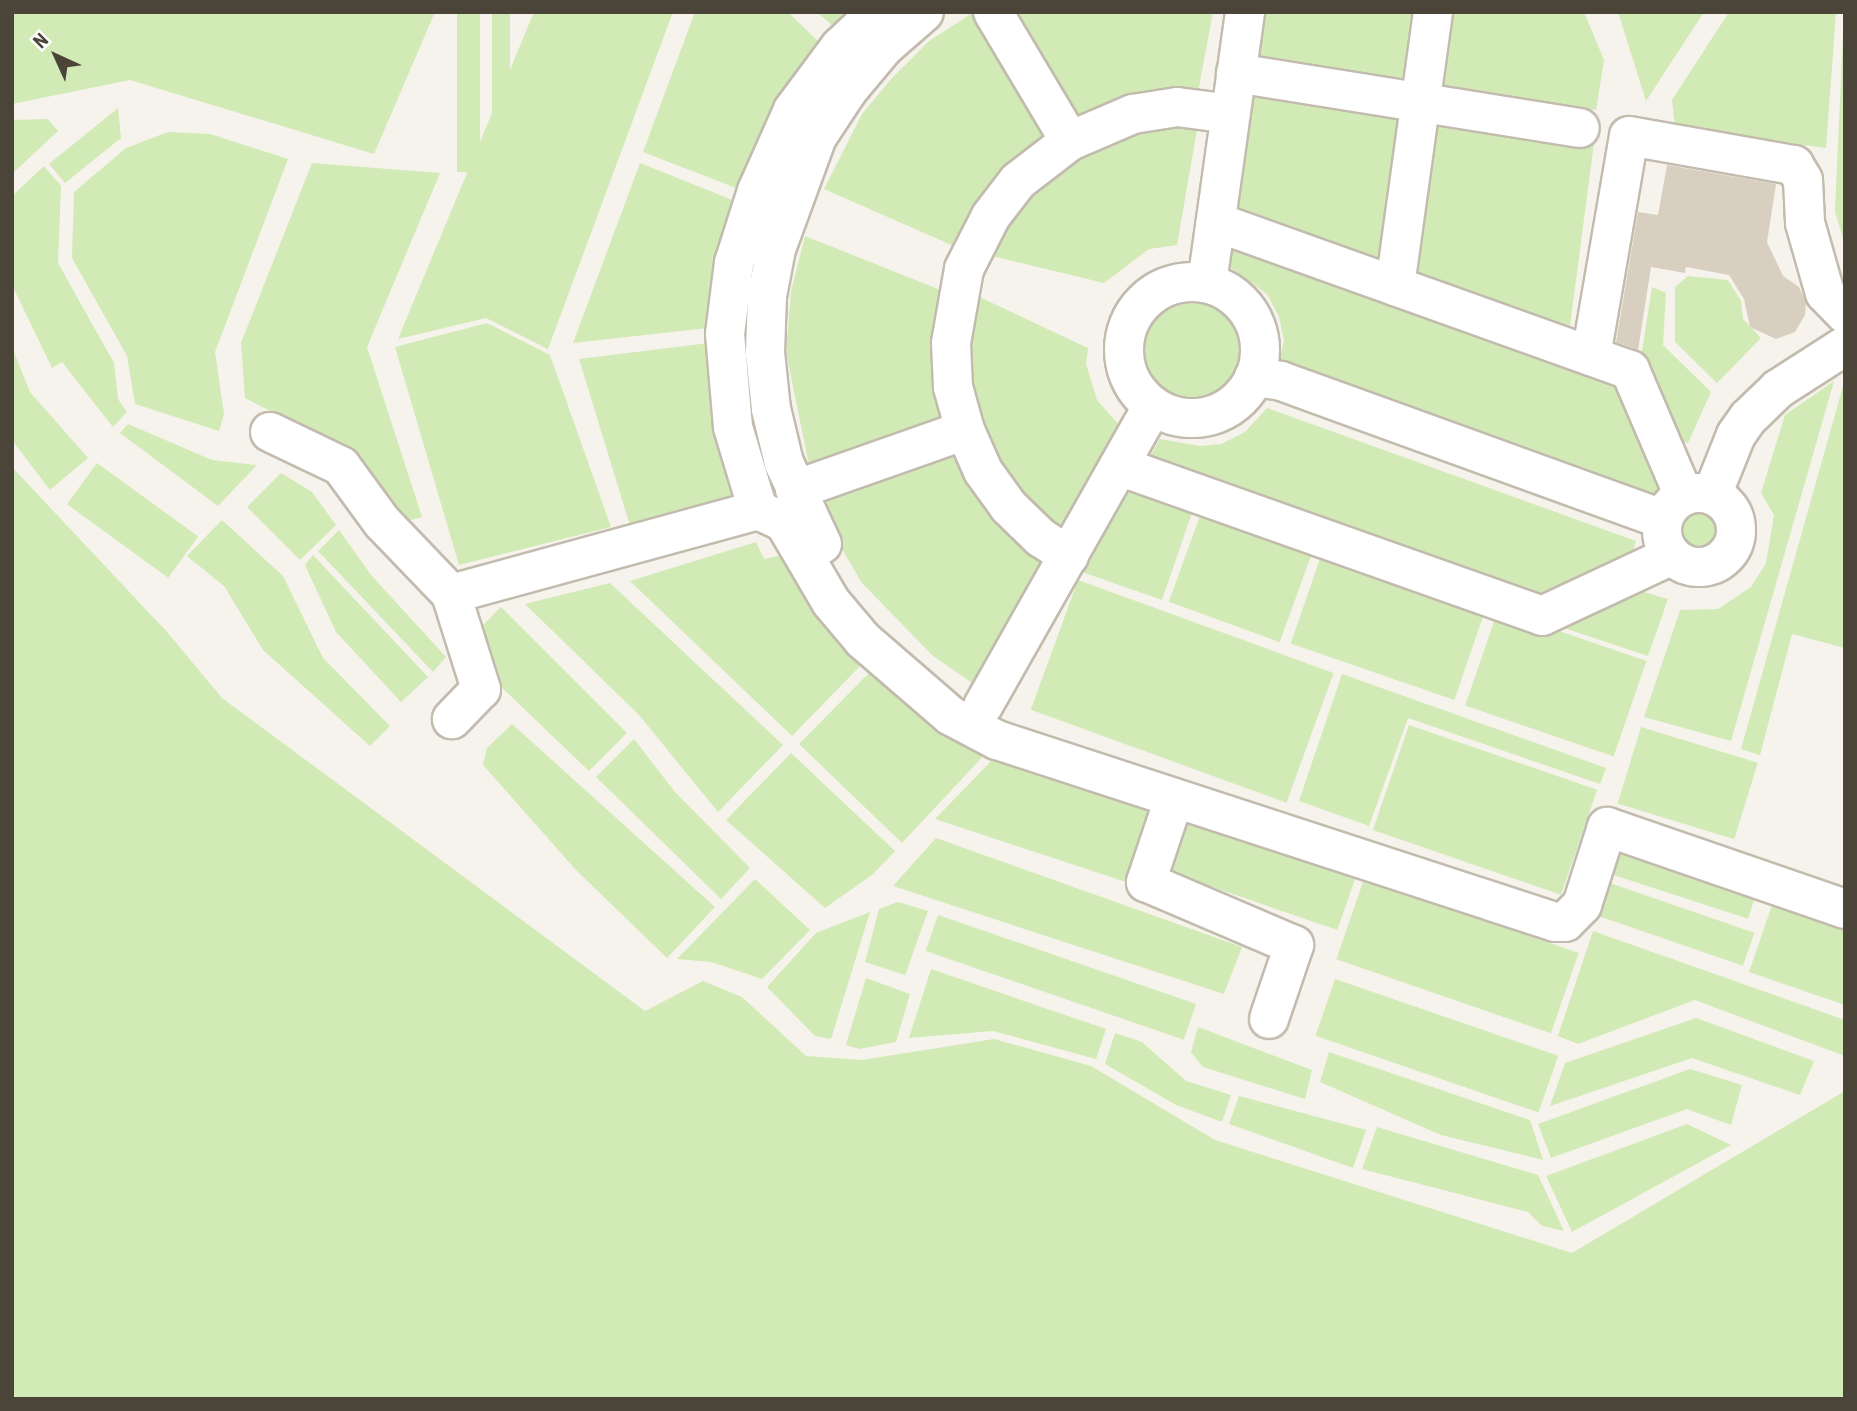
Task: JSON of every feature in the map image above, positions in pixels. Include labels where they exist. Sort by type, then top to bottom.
[{"type":"lane","points":[[758,510],[733,427],[725,334],[734,263],[757,191],[793,110],[840,47],[877,12]]},
{"type":"lane","points":[[924,12],[884,47],[848,90],[817,137],[776,249],[767,296],[765,353],[771,409],[795,489],[833,564],[867,608],[948,682],[983,706],[1146,768],[1174,799]]},
{"type":"lane","points":[[993,12],[1070,141]]},
{"type":"lane","points":[[1207,283],[1245,12]]},
{"type":"lane","points":[[1395,286],[1433,12]]},
{"type":"lane","points":[[1236,73],[1580,128]]},
{"type":"lane","points":[[1069,556],[1041,538],[1009,507],[984,471],[965,430],[953,387],[951,343],[964,269],[991,216],[1018,181],[1070,141],[1133,114],[1177,107],[1231,114]]},
{"type":"lane","points":[[1591,356],[1629,136],[1794,165],[1803,180],[1805,223],[1825,293],[1845,314]]},
{"type":"lane","points":[[1216,222],[1630,370],[1682,516]]},
{"type":"lane","points":[[1190,281],[1207,283],[1237,299],[1256,327],[1259,361],[1254,377],[1228,408],[1210,416],[1171,415],[1153,406],[1130,381],[1123,348],[1126,331],[1133,315],[1157,291],[1190,281]]},
{"type":"lane","points":[[1119,466],[1542,616],[1682,516],[1748,418],[1779,390],[1835,353]]},
{"type":"lane","points":[[1254,377],[1281,381],[1682,516]]},
{"type":"lane","points":[[983,706],[1153,406]]},
{"type":"lane","points":[[795,489],[965,430]]},
{"type":"lane","points":[[270,432],[341,466],[382,522],[451,594],[481,689],[452,719]]},
{"type":"lane","points":[[451,594],[758,510],[784,522],[831,602],[863,640],[951,716],[997,740],[1555,922],[1565,922],[1582,905],[1607,827],[1845,909]]},
{"type":"lane","points":[[1174,799],[1146,881],[1294,945],[1269,1019]]},
{"type":"green space","points":[[12,12],[435,12],[374,154],[130,80],[12,104]]},
{"type":"green space","points":[[457,12],[480,12],[480,172],[457,172]]},
{"type":"green space","points":[[492,12],[510,12],[510,166],[492,166]]},
{"type":"green space","points":[[534,12],[673,12],[548,349],[486,318],[398,339]]},
{"type":"green space","points":[[695,12],[788,12],[826,49],[749,193],[643,152]]},
{"type":"green space","points":[[817,12],[864,12],[842,34]]},
{"type":"green space","points":[[974,12],[1054,137],[963,250],[824,189],[862,114],[892,78],[929,41]]},
{"type":"green space","points":[[1003,12],[1213,12],[1198,92],[1070,123]]},
{"type":"green space","points":[[1257,12],[1419,12],[1408,83],[1252,60]]},
{"type":"green space","points":[[1446,12],[1584,12],[1604,60],[1596,110],[1437,87]]},
{"type":"green space","points":[[1618,12],[1704,12],[1646,101]]},
{"type":"green space","points":[[1729,12],[1836,12],[1826,148],[1675,128],[1672,100]]},
{"type":"green space","points":[[1845,12],[1845,246],[1835,211]]},
{"type":"green space","points":[[1249,90],[1403,114],[1380,261],[1237,210]]},
{"type":"green space","points":[[118,108],[121,138],[65,183],[49,164]]},
{"type":"green space","points":[[1430,116],[1594,143],[1570,326],[1412,271]]},
{"type":"green space","points":[[1199,118],[1177,245],[1149,249],[1104,283],[984,254],[1041,177],[1115,132]]},
{"type":"green space","points":[[48,119],[58,131],[12,174],[12,120]]},
{"type":"green space","points":[[168,132],[210,134],[288,159],[215,352],[224,414],[219,431],[135,404],[127,356],[72,258],[74,192],[126,148]]},
{"type":"green space","points":[[312,163],[440,173],[367,347],[422,517],[400,523],[353,454],[245,398],[241,343]]},
{"type":"green space","points":[[640,163],[745,205],[717,327],[573,343]]},
{"type":"green space","points":[[44,166],[61,186],[58,263],[114,363],[118,399],[127,412],[113,427],[62,362],[52,368],[12,285],[12,196]]},
{"type":"green space","points":[[805,236],[948,293],[951,424],[810,470],[786,352],[791,291]]},
{"type":"green space","points":[[1228,238],[1621,379],[1665,494],[1652,498],[1279,362],[1284,341],[1279,317],[1267,294],[1220,260]]},
{"type":"green space","points":[[1688,276],[1728,280],[1741,301],[1743,319],[1761,338],[1717,383],[1675,342],[1675,287]]},
{"type":"green space","points":[[1652,287],[1666,293],[1663,345],[1711,392],[1688,443],[1672,439],[1640,364]]},
{"type":"green space","points":[[1191,290],[1214,295],[1233,308],[1246,327],[1251,350],[1246,373],[1233,392],[1214,405],[1191,410],[1168,405],[1149,392],[1136,373],[1131,350],[1136,327],[1149,308],[1168,295]]},
{"type":"green space","points":[[971,293],[1088,348],[1086,364],[1097,400],[1120,426],[1059,538],[993,468],[962,345]]},
{"type":"green space","points":[[487,323],[550,355],[611,527],[459,565],[395,347]]},
{"type":"green space","points":[[717,342],[744,502],[632,532],[579,359]]},
{"type":"green space","points":[[12,347],[30,392],[88,458],[50,490],[12,440]]},
{"type":"green space","points":[[1845,379],[1845,648],[1792,634],[1760,755],[1741,749]]},
{"type":"green space","points":[[1834,381],[1731,741],[1644,717],[1680,610],[1718,609],[1751,587],[1766,563],[1774,515],[1761,493],[1785,415]]},
{"type":"green space","points":[[1267,408],[1636,541],[1631,557],[1539,607],[1145,465],[1160,439],[1200,446],[1221,444],[1245,432]]},
{"type":"green space","points":[[128,424],[212,460],[257,465],[218,506],[120,433]]},
{"type":"green space","points":[[956,443],[1049,556],[978,687],[933,656],[862,583],[839,544],[819,494]]},
{"type":"green space","points":[[97,463],[198,536],[168,578],[67,504]]},
{"type":"green space","points":[[12,467],[167,632],[222,698],[645,1011],[703,981],[742,997],[806,1056],[862,1060],[994,1039],[1091,1066],[1215,1140],[1572,1253],[1845,1091],[1845,1399],[12,1399]]},
{"type":"green space","points":[[281,473],[312,492],[336,525],[300,560],[247,507]]},
{"type":"green space","points":[[1135,482],[1196,501],[1162,600],[1082,572]]},
{"type":"green space","points":[[1204,505],[1315,545],[1280,642],[1169,602]]},
{"type":"green space","points":[[1699,506],[1709,508],[1717,514],[1723,522],[1723,542],[1717,550],[1709,556],[1699,558],[1689,556],[1681,550],[1675,542],[1673,532],[1675,522],[1681,514],[1689,508]]},
{"type":"green space","points":[[222,520],[283,576],[323,658],[390,726],[370,746],[263,650],[224,586],[187,556]]},
{"type":"green space","points":[[339,530],[371,575],[446,657],[433,672],[318,551]]},
{"type":"green space","points":[[756,542],[764,559],[786,554],[864,662],[792,736],[630,581]]},
{"type":"green space","points":[[1323,550],[1487,606],[1454,700],[1291,644]]},
{"type":"green space","points":[[313,555],[428,677],[401,702],[336,632],[305,565]]},
{"type":"green space","points":[[1078,580],[1334,673],[1286,803],[1031,710]]},
{"type":"green space","points":[[610,583],[783,745],[718,812],[639,715],[525,604]]},
{"type":"green space","points":[[1623,586],[1668,599],[1648,656],[1561,627]]},
{"type":"green space","points":[[501,607],[627,733],[589,771],[499,685],[476,632]]},
{"type":"green space","points":[[1498,610],[1646,661],[1614,757],[1465,705]]},
{"type":"green space","points":[[873,669],[988,751],[902,843],[799,744]]},
{"type":"green space","points":[[1342,674],[1606,768],[1600,784],[1408,718],[1369,826],[1299,801]]},
{"type":"green space","points":[[512,724],[715,907],[667,958],[576,870],[483,765],[487,748]]},
{"type":"green space","points":[[1409,725],[1597,790],[1561,895],[1373,830]]},
{"type":"green space","points":[[1641,727],[1758,763],[1734,839],[1618,804]]},
{"type":"green space","points":[[634,739],[675,792],[750,868],[721,899],[596,777]]},
{"type":"green space","points":[[791,753],[895,851],[872,875],[825,908],[726,820]]},
{"type":"green space","points":[[996,756],[1150,812],[1126,882],[935,819]]},
{"type":"green space","points":[[1187,817],[1356,875],[1337,930],[1168,872]]},
{"type":"green space","points":[[936,838],[1242,947],[1224,994],[893,886]]},
{"type":"green space","points":[[1619,840],[1759,885],[1748,919],[1608,873]]},
{"type":"green space","points":[[755,879],[810,930],[762,979],[711,962],[677,959]]},
{"type":"green space","points":[[1364,879],[1579,953],[1551,1033],[1336,959]]},
{"type":"green space","points":[[1604,881],[1754,933],[1743,966],[1593,914]]},
{"type":"green space","points":[[898,902],[928,911],[905,975],[865,962],[879,909]]},
{"type":"green space","points":[[1772,905],[1845,930],[1845,1005],[1749,972]]},
{"type":"green space","points":[[870,912],[831,1039],[815,1036],[767,987],[816,933]]},
{"type":"green space","points":[[938,915],[1196,1004],[1184,1040],[926,951]]},
{"type":"green space","points":[[1593,931],[1845,1020],[1845,1056],[1695,1000],[1578,1044],[1558,1036]]},
{"type":"green space","points":[[931,969],[1106,1029],[1096,1059],[993,1031],[909,1038]]},
{"type":"green space","points":[[866,978],[910,994],[896,1042],[859,1049],[846,1045]]},
{"type":"green space","points":[[1335,979],[1558,1056],[1539,1113],[1315,1036]]},
{"type":"green space","points":[[1696,1018],[1814,1061],[1800,1095],[1692,1058],[1550,1106],[1565,1063]]},
{"type":"green space","points":[[1198,1027],[1312,1070],[1305,1099],[1203,1067],[1191,1052]]},
{"type":"green space","points":[[1115,1033],[1142,1042],[1186,1081],[1231,1095],[1222,1122],[1176,1105],[1105,1064]]},
{"type":"green space","points":[[1329,1052],[1530,1120],[1543,1160],[1441,1135],[1320,1082]]},
{"type":"green space","points":[[1690,1069],[1742,1085],[1731,1125],[1687,1109],[1551,1158],[1538,1124]]},
{"type":"green space","points":[[1239,1096],[1366,1130],[1353,1168],[1229,1124]]},
{"type":"green space","points":[[1687,1124],[1731,1145],[1572,1232],[1546,1176]]},
{"type":"green space","points":[[1377,1127],[1538,1175],[1564,1231],[1542,1226],[1528,1212],[1362,1169]]},
{"type":"building","points":[[1667,165],[1776,184],[1767,242],[1783,276],[1799,287],[1806,302],[1805,315],[1795,332],[1776,339],[1750,327],[1744,299],[1729,275],[1686,267],[1685,273],[1651,267],[1638,350],[1616,342],[1638,212],[1658,215]]}]
